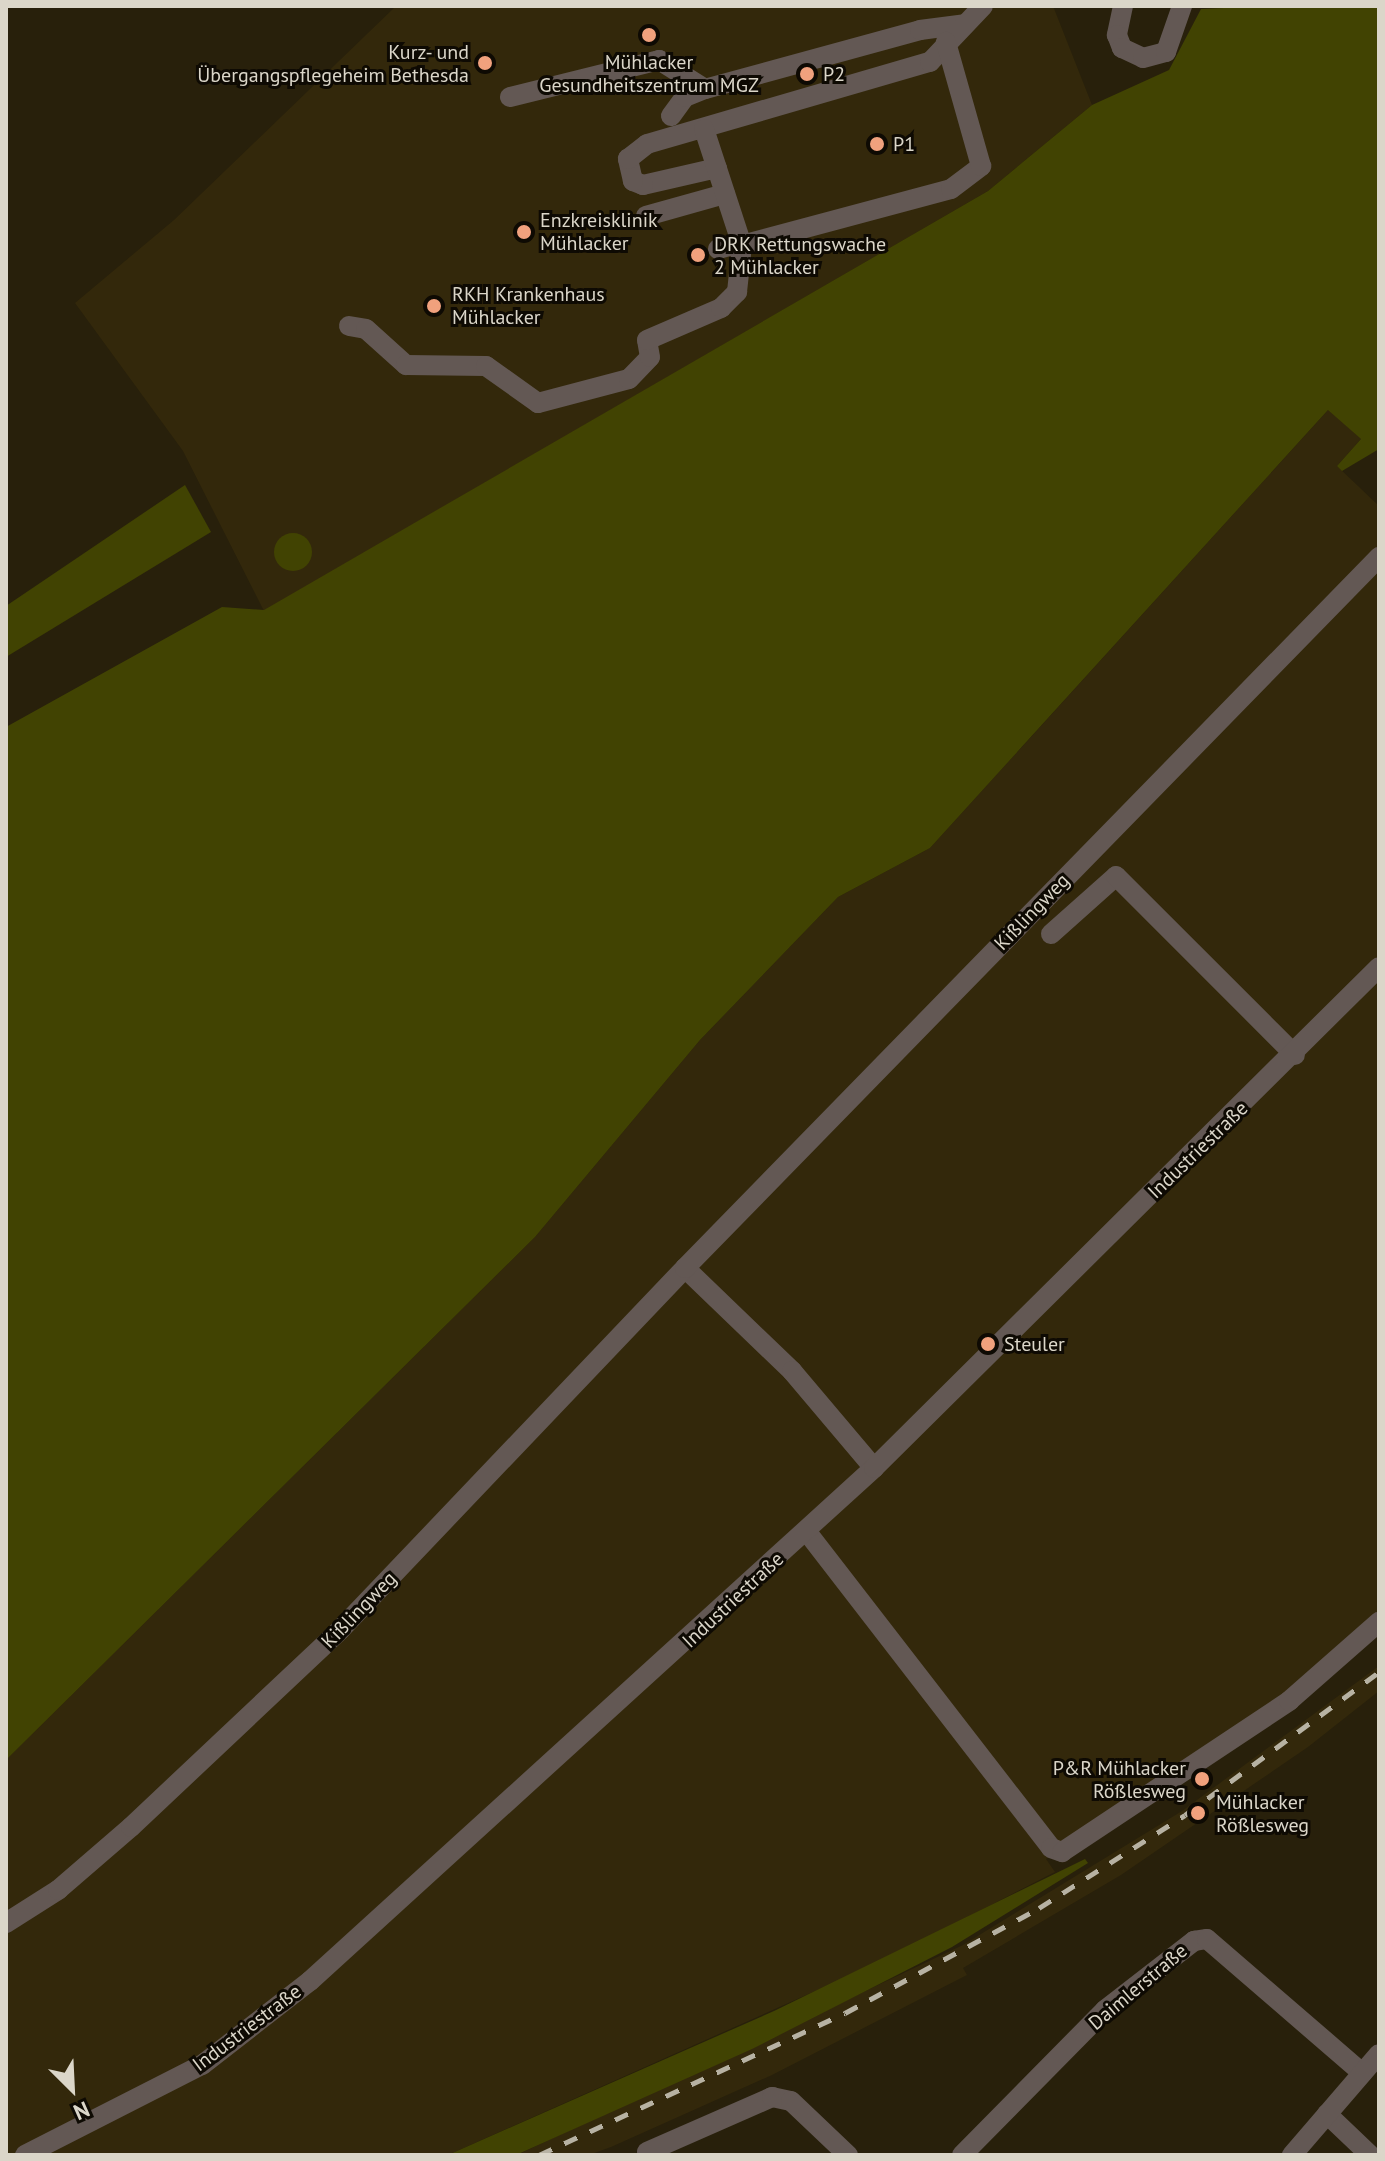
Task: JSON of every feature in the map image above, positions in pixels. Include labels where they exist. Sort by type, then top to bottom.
[{"type":"street","points":[[717,168],[643,185],[633,181],[629,170],[632,151],[930,62],[983,6]]},
{"type":"street","points":[[1123,6],[1117,35],[1122,48],[1143,58],[1166,52],[1182,6]]},
{"type":"street","points":[[671,116],[685,97],[705,89],[920,30],[965,24]]},
{"type":"street","points":[[733,250],[951,189],[981,166],[946,42]]},
{"type":"street","points":[[510,97],[659,60],[705,89]]},
{"type":"street","points":[[349,326],[366,329],[406,365],[486,366],[522,396],[538,403],[555,401],[642,371],[650,357],[647,340],[721,308],[737,292],[725,194],[704,129]]},
{"type":"street","points":[[646,216],[725,194]]},
{"type":"street","name":"Kißlingweg","points":[[6,1923],[58,1890],[131,1827],[340,1630],[685,1268],[1379,557]]},
{"type":"street","points":[[1051,934],[1116,876],[1295,1055]]},
{"type":"street","name":"Industriestraße","points":[[25,2155],[202,2065],[310,1981],[807,1532],[1295,1055],[1379,967]]},
{"type":"street","points":[[685,1268],[792,1371],[874,1468]]},
{"type":"street","points":[[807,1532],[1051,1848],[1062,1852],[1289,1701],[1379,1622]]},
{"type":"street","name":"Daimlerstraße","points":[[962,2155],[1105,2010],[1194,1941],[1207,1939],[1362,2073]]},
{"type":"street","points":[[1292,2155],[1379,2054]]},
{"type":"street","points":[[647,2152],[772,2097],[791,2101],[848,2155]]},
{"type":"street","points":[[1327,2114],[1370,2155]]},
{"type":"shaded area","name":"RKH Krankenhaus Mühlacker","points":[[396,6],[1053,6],[1092,105],[988,191],[264,611],[183,451],[75,303],[174,220]]},
{"type":"shaded area","points":[[1379,6],[1379,449],[1342,471],[1337,466],[1361,439],[1328,410],[930,848],[838,897],[700,1040],[535,1237],[6,1760],[6,727],[222,607],[264,610],[988,191],[1092,105],[1169,70],[1201,9]]},
{"type":"shaded area","points":[[1329,409],[1361,439],[1337,466],[1379,506],[1379,1632],[1046,1859],[1055,1872],[878,1963],[448,2155],[6,2155],[6,1760],[535,1237],[700,1040],[838,897],[930,848]]},
{"type":"shaded area","points":[[185,485],[211,532],[6,657],[6,606]]},
{"type":"shaded area","points":[[293,533],[306,539],[312,552],[306,565],[293,571],[280,565],[274,552],[280,539]]},
{"type":"shaded area","points":[[1379,1666],[1379,1691],[1308,1747],[1121,1875],[963,1968],[967,1975],[772,2075],[611,2147],[589,2155],[517,2155],[963,1945],[1182,1811]]},
{"type":"shaded area","points":[[1085,1859],[1088,1863],[952,1947],[752,2049],[516,2155],[448,2155],[774,2011]]},
{"type":"railway","points":[[539,2155],[845,2013],[1039,1908],[1185,1815],[1379,1672]]},
{"type":"place","name":"Mühlacker Gesundheitszentrum MGZ","points":[[649,35]]},
{"type":"place","name":"Kurz- und Übergangspflegeheim Bethesda","points":[[485,63]]},
{"type":"place","name":"P2","points":[[807,74]]},
{"type":"place","name":"P1","points":[[877,144]]},
{"type":"place","name":"Enzkreisklinik Mühlacker","points":[[524,232]]},
{"type":"place","name":"DRK Rettungswache 2 Mühlacker","points":[[698,255]]},
{"type":"place","name":"RKH Krankenhaus Mühlacker","points":[[434,306]]},
{"type":"place","name":"Steuler","points":[[988,1344]]},
{"type":"place","name":"P&R Mühlacker Rößlesweg","points":[[1202,1779]]},
{"type":"place","name":"Mühlacker Rößlesweg","points":[[1198,1813]]}]
